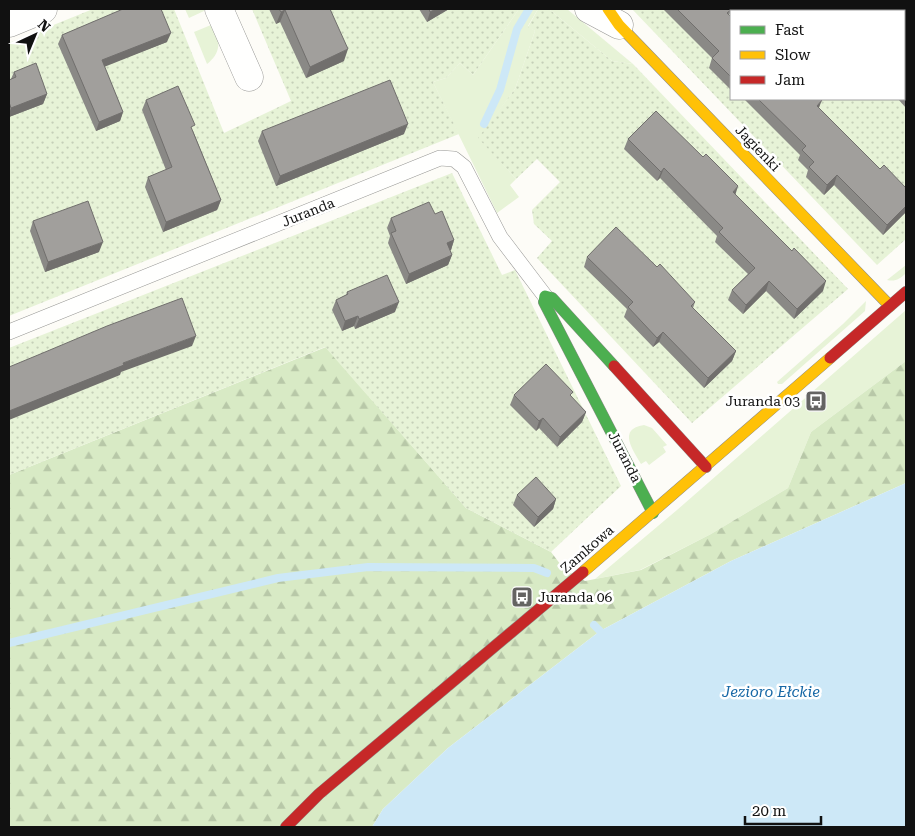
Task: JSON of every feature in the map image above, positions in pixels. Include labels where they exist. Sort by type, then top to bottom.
[{"type":"street","points":[[9,23],[43,9]]},
{"type":"street","points":[[219,9],[249,77]]},
{"type":"street","points":[[589,9],[613,17]]},
{"type":"street","name":"Jagienki","points":[[613,17],[890,306]]},
{"type":"street","name":"Zamkowa","points":[[286,827],[319,794],[417,714],[706,467],[906,292]]},
{"type":"street","name":"Juranda","points":[[652,513],[544,302],[545,296],[552,298],[706,467]]},
{"type":"lane","name":"Juranda","points":[[9,332],[440,158],[454,159],[464,167],[500,237],[545,296]]},
{"type":"green space","points":[[93,9],[174,9],[224,133],[291,101],[252,9],[519,9],[473,75],[460,63],[446,78],[433,82],[459,134],[9,316],[9,43]]},
{"type":"green space","points":[[185,9],[204,9],[204,11],[189,18]]},
{"type":"green space","points":[[519,9],[538,9],[528,26],[535,31],[515,89],[479,138],[516,179],[510,185],[519,197],[497,213],[433,82],[446,78],[460,63],[473,75]]},
{"type":"green space","points":[[538,9],[549,9],[612,61],[633,64],[848,289],[692,423],[537,258],[552,241],[534,224],[532,210],[560,182],[537,159],[516,179],[478,138],[515,89],[535,31],[528,27]]},
{"type":"green space","points":[[549,9],[567,9],[633,64],[612,61]]},
{"type":"green space","points":[[632,9],[896,10],[730,10],[730,100],[905,100],[906,21],[906,239],[877,265]]},
{"type":"green space","points":[[211,25],[215,27],[218,47],[215,56],[207,64],[194,32]]},
{"type":"green space","points":[[452,173],[502,275],[515,270],[621,486],[551,552],[466,508],[325,347],[9,475],[9,348]]},
{"type":"green space","points":[[906,265],[906,273],[902,277],[890,281],[887,280]]},
{"type":"green space","points":[[866,301],[865,311],[782,384],[778,384],[777,382],[843,324]]},
{"type":"green space","points":[[906,310],[906,361],[811,432],[788,488],[711,534],[640,570],[595,579],[677,510]]},
{"type":"green space","points":[[326,347],[466,508],[551,552],[564,569],[585,581],[641,570],[711,534],[788,488],[811,432],[906,361],[906,483],[731,561],[600,631],[448,748],[383,809],[372,827],[9,827],[9,475]]},
{"type":"green space","points":[[644,425],[652,428],[667,445],[663,447],[666,452],[649,465],[646,461],[641,464],[629,441],[631,431],[636,427]]},
{"type":"water","name":"Jezioro Ełckie","points":[[906,483],[906,827],[372,827],[383,809],[448,748],[600,631],[731,561]]},
{"type":"building","points":[[123,9],[161,9],[171,33],[102,60],[123,112],[99,122],[62,35]]},
{"type":"building","points":[[279,9],[330,9],[348,49],[310,67],[285,10],[281,12]]},
{"type":"building","points":[[677,9],[732,9],[727,13],[730,16],[730,76],[712,58],[719,51]]},
{"type":"building","points":[[825,9],[894,10],[834,10]]},
{"type":"building","points":[[905,36],[906,37],[906,94],[905,92]]},
{"type":"building","points":[[36,63],[47,94],[11,108],[9,102],[9,80],[16,77],[14,72]]},
{"type":"building","points":[[390,80],[408,124],[280,176],[262,131]]},
{"type":"building","points":[[178,86],[195,125],[191,127],[221,200],[166,222],[148,177],[172,167],[146,100]]},
{"type":"building","points":[[759,100],[822,100],[817,106],[880,169],[884,165],[906,188],[906,206],[887,225],[837,175],[827,185],[809,167],[814,162],[802,150],[806,146]]},
{"type":"building","points":[[656,111],[703,157],[706,154],[738,186],[733,192],[792,251],[794,248],[826,281],[797,309],[769,281],[746,305],[732,290],[755,268],[719,232],[723,228],[664,168],[661,172],[628,139]]},
{"type":"building","points":[[88,201],[103,242],[48,262],[33,221]]},
{"type":"building","points":[[429,202],[435,214],[442,211],[454,240],[447,243],[452,255],[409,274],[391,233],[396,231],[391,218]]},
{"type":"building","points":[[616,227],[657,267],[660,264],[695,302],[691,306],[736,351],[708,378],[663,332],[657,338],[628,307],[633,302],[587,257]]},
{"type":"building","points":[[387,275],[399,302],[359,319],[358,316],[345,321],[336,300],[348,294],[347,292]]},
{"type":"building","points":[[182,298],[196,336],[123,363],[124,365],[9,411],[9,367],[107,326]]},
{"type":"building","points":[[546,364],[573,392],[570,395],[586,412],[560,437],[543,418],[539,421],[514,395]]},
{"type":"building","points":[[536,477],[556,499],[538,517],[517,495]]},
{"type":"waterway","points":[[484,124],[500,90],[517,29],[529,9]]},
{"type":"waterway","points":[[9,643],[278,578],[368,567],[534,568],[547,573]]},
{"type":"waterway","points":[[594,625],[600,631]]},
{"type":"traffic: fast","points":[[614,366],[552,298],[545,296],[544,302],[653,513]]},
{"type":"traffic: slow","points":[[608,9],[619,25],[890,306]]},
{"type":"traffic: slow","points":[[583,572],[830,358]]},
{"type":"traffic: jam","points":[[830,358],[906,292]]},
{"type":"traffic: jam","points":[[614,366],[706,467]]},
{"type":"traffic: jam","points":[[286,827],[319,794],[583,572]]},
{"type":"place","name":"Juranda 03","points":[[816,401]]},
{"type":"place","name":"Juranda 06","points":[[522,597]]}]
